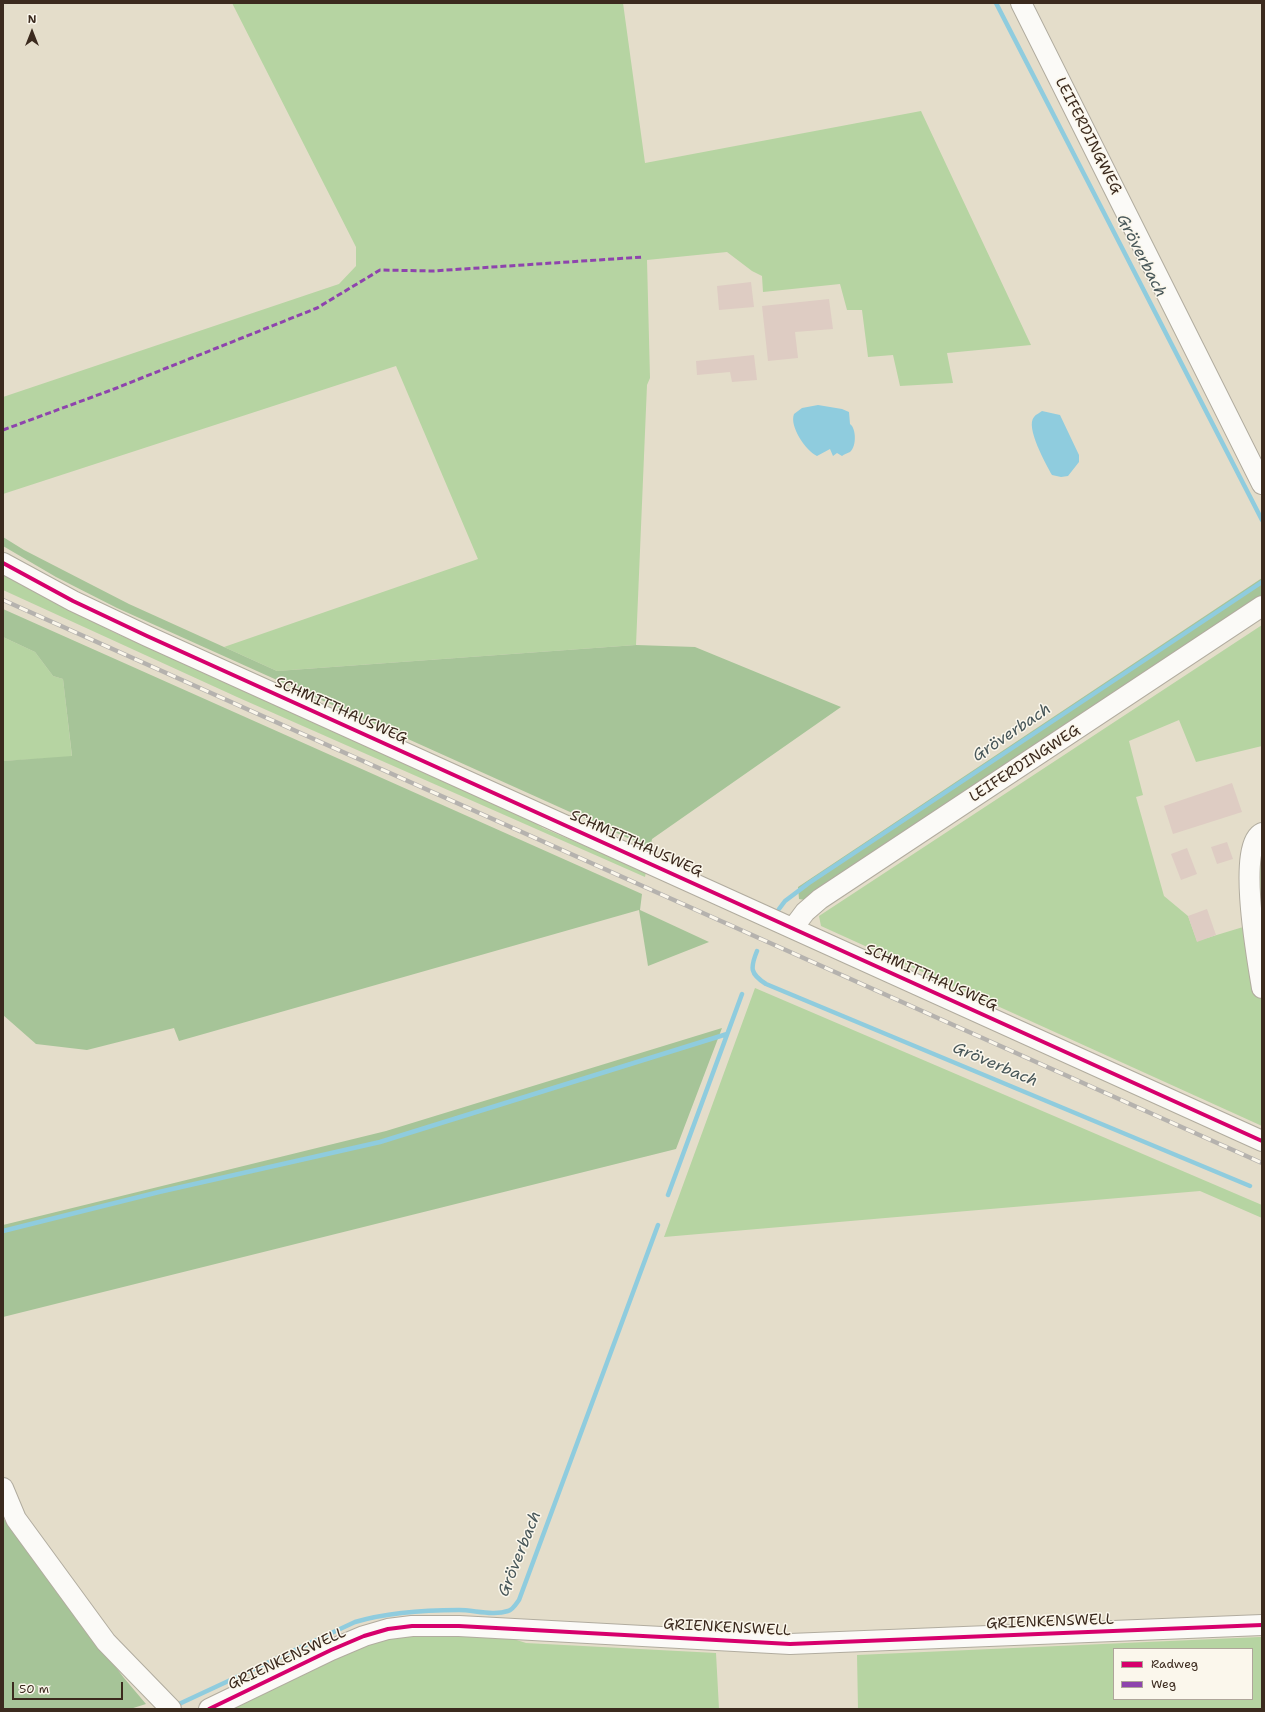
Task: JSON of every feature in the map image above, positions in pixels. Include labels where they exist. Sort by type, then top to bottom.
[{"type":"street","name":"LEIFERDINGWEG","points":[[1021,3],[1262,484]]},
{"type":"street","name":"SCHMITTHAUSWEG","points":[[3,563],[80,604],[160,642],[1262,1141]]},
{"type":"street","name":"LEIFERDINGWEG","points":[[793,928],[805,912],[820,899],[1262,606]]},
{"type":"street","points":[[1262,833],[1258,835],[1251,851],[1249,895],[1262,988]]},
{"type":"street","points":[[3,1488],[16,1519],[106,1642],[171,1709]]},
{"type":"street","name":"GRIENKENSWELL","points":[[209,1709],[347,1642],[376,1632],[412,1626],[459,1626],[790,1644],[1262,1625]]},
{"type":"green space","points":[[232,3],[623,3],[645,163],[921,111],[1031,345],[947,353],[953,383],[900,386],[893,355],[868,357],[862,310],[847,310],[840,284],[763,292],[762,276],[752,271],[727,252],[647,260],[650,378],[647,385],[636,645],[277,671],[224,647],[478,559],[396,366],[3,494],[3,397],[339,284],[356,266],[356,247]]},
{"type":"green space","points":[[3,537],[24,550],[129,604],[277,671],[636,645],[695,647],[841,707],[652,839],[650,848],[117,608],[56,577],[3,546]]},
{"type":"green space","points":[[3,574],[113,632],[517,812],[543,828],[646,872],[645,877],[237,697],[3,590]]},
{"type":"green space","points":[[1262,578],[1262,598],[805,900],[799,899],[798,887]]},
{"type":"green space","points":[[3,609],[642,894],[640,910],[709,942],[648,966],[639,910],[179,1041],[174,1028],[87,1050],[36,1044],[3,1015],[3,761],[72,756],[63,679],[53,676],[35,652],[3,637]]},
{"type":"green space","points":[[1262,625],[1262,746],[1196,762],[1179,720],[1129,741],[1143,795],[1136,797],[1164,896],[1188,916],[1197,941],[1253,924],[1262,833],[1262,1126],[821,926],[819,916]]},
{"type":"green space","points":[[3,637],[35,652],[53,676],[63,679],[72,757],[3,761]]},
{"type":"green space","points":[[755,988],[1262,1205],[1262,1218],[1200,1191],[664,1237]]},
{"type":"green space","points":[[722,1028],[676,1149],[3,1317],[3,1225],[386,1131]]},
{"type":"green space","points":[[3,1518],[124,1678],[146,1704],[130,1709],[3,1709]]},
{"type":"green space","points":[[392,1635],[501,1635],[526,1643],[716,1653],[719,1709],[223,1709],[353,1648]]},
{"type":"green space","points":[[1262,1637],[1262,1709],[858,1709],[857,1655]]},
{"type":"water","points":[[818,405],[842,409],[849,412],[850,424],[854,429],[855,437],[854,446],[850,452],[842,456],[837,453],[833,456],[830,449],[817,456],[804,444],[794,425],[794,414],[802,408]]},
{"type":"water","points":[[1042,411],[1060,415],[1079,455],[1079,462],[1068,476],[1061,477],[1052,475],[1037,446],[1032,429],[1032,422],[1035,416]]},
{"type":"building","points":[[751,282],[754,307],[719,310],[717,286]]},
{"type":"building","points":[[829,299],[833,329],[795,332],[798,358],[768,361],[762,306]]},
{"type":"building","points":[[754,355],[757,380],[732,382],[730,372],[697,375],[696,361]]},
{"type":"building","points":[[1232,783],[1242,812],[1173,834],[1164,806]]},
{"type":"building","points":[[1227,842],[1233,859],[1217,864],[1211,847]]},
{"type":"building","points":[[1187,848],[1197,874],[1181,880],[1171,854]]},
{"type":"building","points":[[1207,909],[1216,935],[1197,942],[1188,916]]},
{"type":"waterway","name":"Gröverbach","points":[[996,3],[1262,520]]},
{"type":"waterway","name":"Gröverbach","points":[[779,909],[785,901],[809,883],[1262,582]]},
{"type":"waterway","name":"Gröverbach","points":[[757,951],[753,962],[754,974],[766,984],[1250,1186]]},
{"type":"waterway","name":"Gröverbach","points":[[668,1195],[742,994]]},
{"type":"waterway","points":[[3,1231],[159,1192],[380,1142],[727,1034]]},
{"type":"waterway","name":"Gröverbach","points":[[179,1704],[355,1622],[406,1612],[465,1610],[496,1613],[508,1611],[513,1608],[519,1600],[658,1225]]},
{"type":"railway","points":[[3,600],[1262,1163]]},
{"type":"marked path","points":[[3,430],[114,389],[317,308],[380,270],[433,271],[643,257]]},
{"type":"cycle path","points":[[3,563],[73,601],[147,636],[1262,1141]]},
{"type":"cycle path","points":[[209,1709],[331,1650],[364,1636],[388,1629],[412,1626],[459,1626],[790,1644],[1262,1625]]}]
